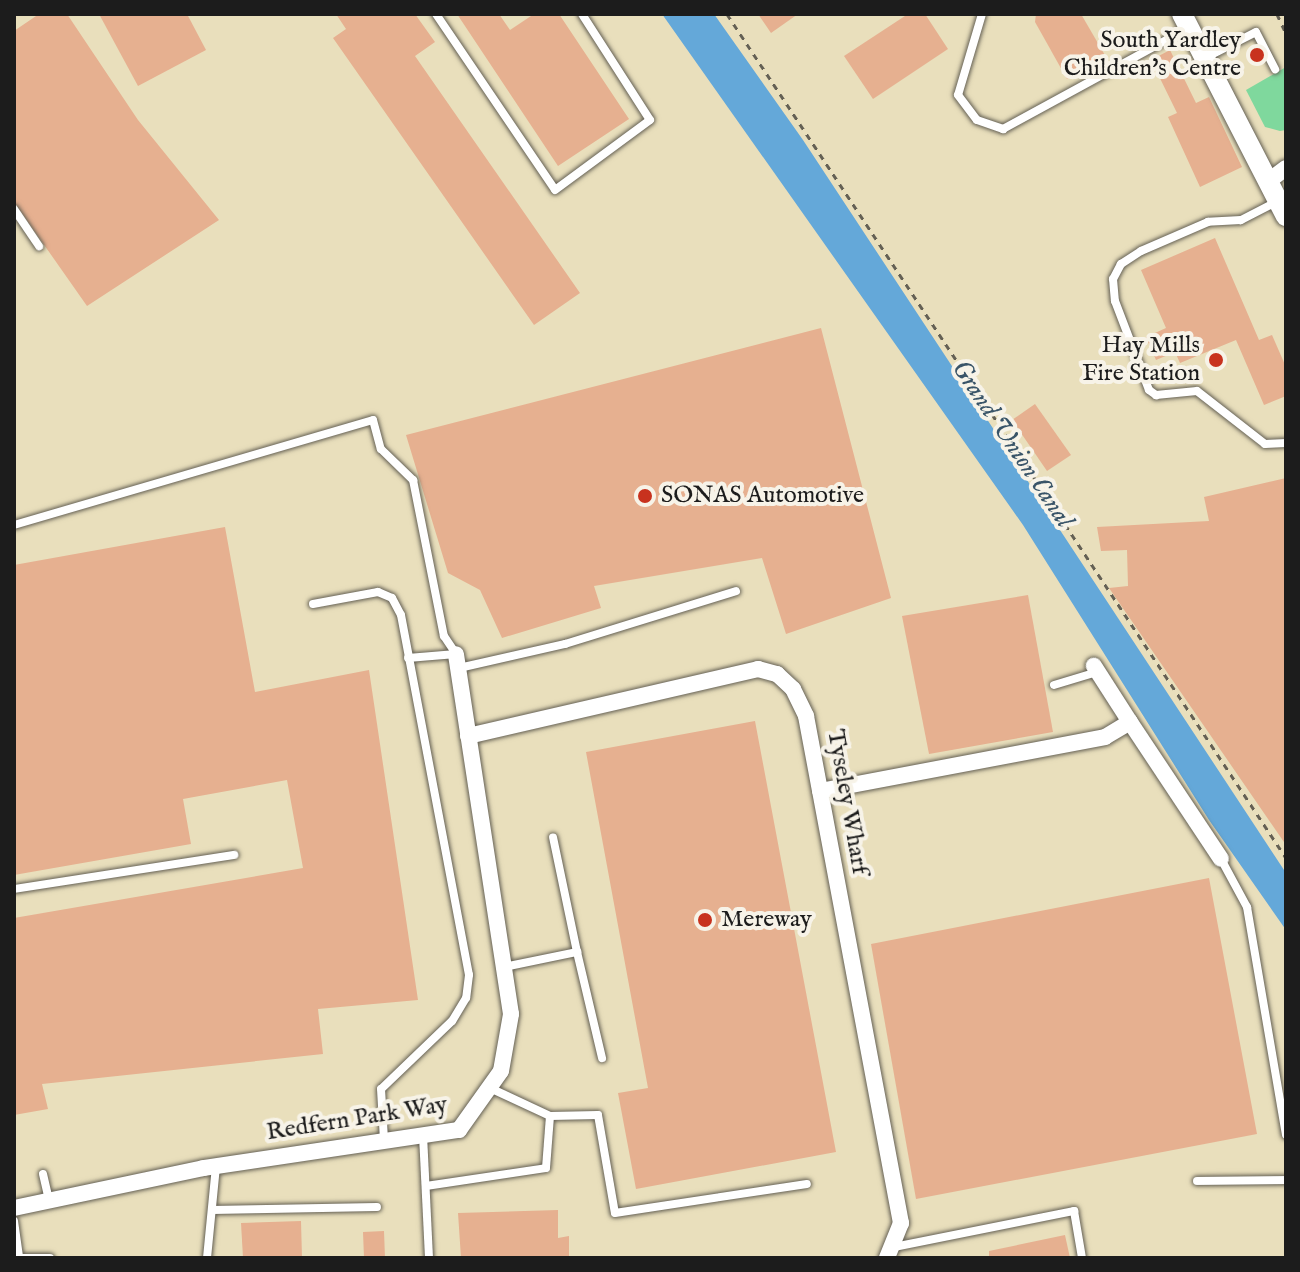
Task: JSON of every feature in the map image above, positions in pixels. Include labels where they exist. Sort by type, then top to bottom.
[{"type":"street","points":[[1185,21],[1204,59],[1278,174],[1283,208]]},
{"type":"street","name":"Redfern Park Way","points":[[14,1208],[216,1166],[459,1130],[501,1071],[511,1014],[457,661]]},
{"type":"street","name":"Tyseley Wharf","points":[[468,736],[758,669],[777,674],[793,689],[806,716],[901,1223],[891,1252]]},
{"type":"street","points":[[1096,669],[1221,859]]},
{"type":"street","points":[[820,791],[1105,737],[1130,722]]},
{"type":"lane","points":[[436,14],[555,190],[650,120],[582,14]]},
{"type":"lane","points":[[982,14],[958,95],[977,120],[1003,129],[1185,21]]},
{"type":"lane","points":[[1204,59],[1256,32],[1275,69]]},
{"type":"lane","points":[[1283,208],[1241,220],[1208,222],[1141,251],[1121,264],[1113,279],[1115,301],[1149,390],[1156,395],[1197,391],[1265,444],[1286,443]]},
{"type":"lane","points":[[14,209],[39,246]]},
{"type":"lane","points":[[14,525],[373,420],[381,449],[413,480],[444,636],[457,661]]},
{"type":"lane","points":[[408,658],[457,661],[565,644],[736,591]]},
{"type":"lane","points":[[313,604],[378,592],[392,598],[408,658],[469,975],[466,998],[452,1021],[381,1089],[385,1141]]},
{"type":"lane","points":[[1054,685],[1096,669]]},
{"type":"lane","points":[[553,837],[602,1058]]},
{"type":"lane","points":[[14,889],[234,855]]},
{"type":"lane","points":[[1221,859],[1247,907],[1286,1135]]},
{"type":"lane","points":[[504,967],[577,952]]},
{"type":"lane","points":[[490,1088],[550,1116],[598,1115],[615,1213],[807,1184]]},
{"type":"lane","points":[[426,1186],[546,1168],[550,1116]]},
{"type":"lane","points":[[423,1135],[429,1258]]},
{"type":"lane","points":[[207,1258],[216,1166]]},
{"type":"lane","points":[[43,1174],[49,1201]]},
{"type":"lane","points":[[1197,1181],[1286,1180]]},
{"type":"lane","points":[[212,1210],[377,1207]]},
{"type":"lane","points":[[891,1252],[1074,1211],[1082,1258]]},
{"type":"lane","points":[[14,1221],[20,1258],[50,1258]]},
{"type":"path","points":[[727,14],[1286,858]]},
{"type":"path","points":[[1277,14],[1286,33]]},
{"type":"green space","points":[[1286,67],[1286,130],[1280,131],[1265,127],[1246,90]]},
{"type":"water","points":[[662,14],[714,14],[803,140],[1286,873],[1286,930],[1209,820],[1023,525]]},
{"type":"building","points":[[39,14],[67,14],[138,120],[219,220],[87,306],[14,202],[14,31]]},
{"type":"building","points":[[99,14],[187,14],[206,50],[138,86]]},
{"type":"building","points":[[336,14],[415,14],[435,42],[415,56],[580,293],[534,325],[333,38],[346,29]]},
{"type":"building","points":[[457,14],[499,14],[510,30],[534,14],[559,14],[629,119],[558,166]]},
{"type":"building","points":[[758,14],[798,14],[771,33]]},
{"type":"building","points":[[908,14],[925,14],[948,49],[873,99],[844,56]]},
{"type":"building","points":[[1036,14],[1081,14],[1106,57],[1067,79],[1035,22]]},
{"type":"building","points":[[1170,50],[1196,103],[1209,97],[1242,167],[1200,187],[1168,117],[1177,113],[1151,60]]},
{"type":"building","points":[[1215,238],[1259,340],[1272,335],[1286,367],[1286,396],[1264,405],[1236,340],[1180,363],[1175,352],[1156,360],[1146,337],[1166,328],[1141,270]]},
{"type":"building","name":"SONAS Automotive","points":[[821,328],[891,598],[786,634],[762,558],[594,586],[601,608],[502,638],[480,590],[448,573],[406,435]]},
{"type":"building","points":[[1035,404],[1071,455],[1047,471],[1012,420]]},
{"type":"building","points":[[1286,478],[1286,845],[1109,588],[1128,586],[1127,550],[1101,551],[1097,527],[1209,521],[1204,497]]},
{"type":"building","points":[[225,527],[255,692],[369,670],[418,1000],[318,1009],[323,1054],[42,1084],[48,1109],[14,1115],[14,918],[303,868],[287,780],[183,799],[191,844],[14,875],[14,565]]},
{"type":"building","points":[[1028,595],[1053,732],[929,754],[902,616]]},
{"type":"building","name":"Mereway","points":[[755,721],[836,1152],[636,1189],[618,1093],[648,1088],[586,752]]},
{"type":"building","points":[[1209,878],[1257,1134],[916,1199],[871,944]]},
{"type":"building","points":[[558,1210],[558,1238],[569,1236],[569,1258],[461,1258],[458,1213]]},
{"type":"building","points":[[301,1221],[302,1258],[243,1258],[241,1223]]},
{"type":"building","points":[[384,1231],[385,1258],[364,1258],[363,1232]]},
{"type":"building","points":[[1065,1235],[1070,1258],[989,1258],[989,1251]]},
{"type":"place","name":"South Yardley Children's Centre","points":[[1257,55]]},
{"type":"place","name":"Hay Mills Fire Station","points":[[1216,360]]},
{"type":"place","name":"SONAS Automotive","points":[[645,496]]},
{"type":"place","name":"Mereway","points":[[705,920]]},
{"type":"water label","name":"Grand Union Canal","points":[[1012,444]]}]
